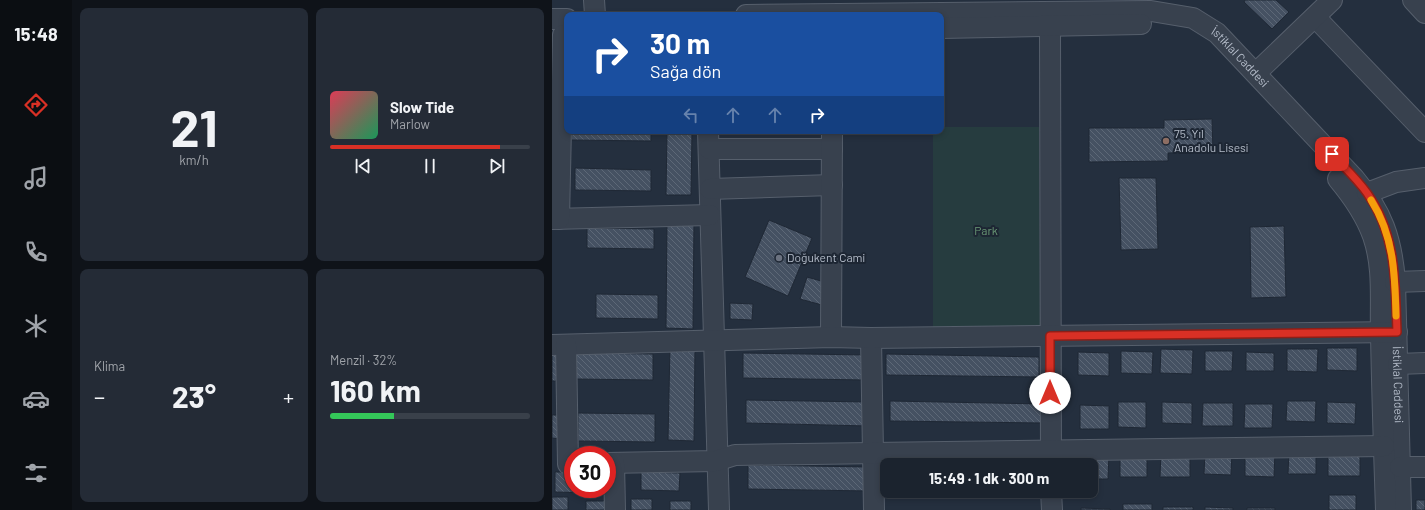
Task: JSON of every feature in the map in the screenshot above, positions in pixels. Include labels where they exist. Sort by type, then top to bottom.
[{"type":"street","points":[[594,0],[595,12]]},
{"type":"street","points":[[748,0],[748,12]]},
{"type":"street","points":[[1256,74],[1332,0]]},
{"type":"street","points":[[1413,0],[1425,13]]},
{"type":"street","name":"İstiklal Caddesi","points":[[802,12],[911,6],[1080,6],[1180,14],[1205,24],[1217,33],[1367,193],[1378,210],[1386,229],[1391,248],[1395,282],[1389,332],[1384,446],[1386,510]]},
{"type":"street","name":"İstiklal Caddesi","points":[[944,28],[1153,24],[1180,14]]},
{"type":"street","name":"İstiklal Caddesi","points":[[1180,14],[1197,35],[1213,47],[1353,198],[1365,218],[1378,257],[1389,332],[1398,364],[1401,510]]},
{"type":"street","points":[[1315,17],[1425,132]]},
{"type":"street","points":[[1050,27],[1051,457]]},
{"type":"street","points":[[560,28],[561,104],[555,219],[710,215]]},
{"type":"street","points":[[719,510],[716,461],[715,341],[708,140],[832,140],[831,337]]},
{"type":"street","points":[[1367,193],[1396,182],[1425,178]]},
{"type":"street","points":[[710,189],[832,185]]},
{"type":"street","points":[[1395,282],[1425,281]]},
{"type":"street","points":[[564,464],[559,345],[831,337],[871,338],[1389,332]]},
{"type":"street","points":[[871,338],[874,510]]},
{"type":"street","points":[[1398,364],[1425,363]]},
{"type":"street","points":[[616,463],[716,461],[735,456],[873,454],[1051,457],[1384,446]]},
{"type":"street","points":[[1400,468],[1425,467]]},
{"type":"street","points":[[614,498],[615,510]]},
{"type":"street","points":[[1051,498],[1052,510]]},
{"type":"green space","name":"Park","points":[[944,127],[1039,127],[1040,332],[933,332],[933,134],[944,134]]},
{"type":"building","points":[[1245,0],[1276,0],[1289,12],[1272,29],[1244,2]]},
{"type":"building","points":[[1212,119],[1213,152],[1168,153],[1168,161],[1089,162],[1089,128],[1164,128],[1164,120]]},
{"type":"building","points":[[572,134],[651,134],[651,141],[571,140]]},
{"type":"building","points":[[667,134],[692,134],[691,195],[666,195]]},
{"type":"building","points":[[575,168],[651,170],[651,191],[575,190]]},
{"type":"building","points":[[1119,178],[1156,178],[1158,249],[1121,250]]},
{"type":"building","points":[[667,219],[694,220],[693,329],[666,328]]},
{"type":"building","name":"Doğukent Cami","points":[[769,220],[812,238],[788,296],[745,277]]},
{"type":"building","points":[[1284,226],[1286,297],[1251,298],[1250,227]]},
{"type":"building","points":[[587,228],[654,229],[654,249],[587,248]]},
{"type":"building","points":[[807,277],[828,283],[822,305],[800,299]]},
{"type":"building","points":[[596,294],[658,295],[658,319],[596,318]]},
{"type":"building","points":[[730,303],[753,304],[752,320],[730,319]]},
{"type":"building","points":[[670,345],[695,346],[694,441],[668,440]]},
{"type":"building","points":[[1327,348],[1357,348],[1357,371],[1327,370]]},
{"type":"building","points":[[1161,349],[1193,350],[1192,374],[1160,373]]},
{"type":"building","points":[[1287,349],[1318,349],[1317,372],[1287,371]]},
{"type":"building","points":[[1121,351],[1153,352],[1152,374],[1121,373]]},
{"type":"building","points":[[1205,351],[1233,351],[1232,371],[1205,371]]},
{"type":"building","points":[[1078,352],[1109,353],[1109,376],[1078,375]]},
{"type":"building","points":[[1246,352],[1274,353],[1274,371],[1246,371]]},
{"type":"building","points":[[575,353],[653,354],[653,380],[575,379]]},
{"type":"building","points":[[743,353],[866,355],[865,380],[743,378]]},
{"type":"building","points":[[886,354],[1039,357],[1039,377],[886,375]]},
{"type":"building","points":[[552,355],[560,355],[560,381],[552,381]]},
{"type":"building","points":[[746,400],[868,402],[868,426],[746,423]]},
{"type":"building","points":[[890,401],[1043,404],[1043,423],[890,421]]},
{"type":"building","points":[[1287,401],[1316,401],[1315,422],[1286,421]]},
{"type":"building","points":[[1118,402],[1146,402],[1146,428],[1118,427]]},
{"type":"building","points":[[1162,402],[1192,403],[1192,424],[1162,423]]},
{"type":"building","points":[[1327,402],[1356,403],[1355,424],[1327,423]]},
{"type":"building","points":[[1203,403],[1233,403],[1233,426],[1202,426]]},
{"type":"building","points":[[1245,404],[1273,404],[1272,428],[1244,428]]},
{"type":"building","points":[[1080,405],[1109,406],[1109,429],[1080,429]]},
{"type":"building","points":[[578,413],[655,414],[655,442],[578,441]]},
{"type":"building","points":[[552,415],[560,415],[560,439],[552,438]]},
{"type":"building","points":[[1289,450],[1316,450],[1316,474],[1288,474]]},
{"type":"building","points":[[1161,451],[1190,452],[1190,477],[1160,477]]},
{"type":"building","points":[[1245,451],[1275,451],[1274,477],[1245,476]]},
{"type":"building","points":[[1120,452],[1147,453],[1147,477],[1120,477]]},
{"type":"building","points":[[1205,452],[1232,452],[1231,475],[1204,474]]},
{"type":"building","points":[[1080,453],[1109,453],[1108,479],[1098,479],[1098,458],[1080,458]]},
{"type":"building","points":[[1328,453],[1360,454],[1360,476],[1328,476]]},
{"type":"building","points":[[748,465],[869,467],[869,491],[748,489]]},
{"type":"building","points":[[555,472],[564,472],[564,492],[555,492]]},
{"type":"building","points":[[641,472],[680,473],[679,491],[641,490]]},
{"type":"building","points":[[1329,495],[1356,495],[1356,510],[1329,510]]},
{"type":"building","points":[[552,497],[568,498],[568,510],[552,510]]},
{"type":"building","points":[[631,499],[652,499],[652,510],[631,510]]},
{"type":"building","points":[[1416,500],[1425,500],[1425,510],[1416,510]]},
{"type":"building","points":[[586,501],[607,501],[607,510],[586,510]]},
{"type":"building","points":[[670,501],[691,501],[691,510],[670,510]]},
{"type":"building","points":[[1123,504],[1152,504],[1152,510],[1123,510]]},
{"type":"building","points":[[1163,507],[1193,507],[1193,510],[1163,510]]},
{"type":"building","points":[[1205,507],[1233,508],[1233,510],[1205,510]]},
{"type":"building","points":[[1081,508],[1110,509],[1110,510],[1081,510]]},
{"type":"building","points":[[1247,508],[1275,508],[1275,510],[1247,510]]},
{"type":"slow traffic","points":[[1371,200],[1378,210],[1386,229],[1391,248],[1394,267],[1396,316]]},
{"type":"place","name":"75. Yıl Anadolu Lisesi","points":[[1166,141]]},
{"type":"place","name":"Doğukent Cami","points":[[779,258]]},
{"type":"route","points":[[1050,393],[1050,336],[1397,332],[1394,267],[1386,229],[1378,210],[1367,193],[1332,154]]}]
